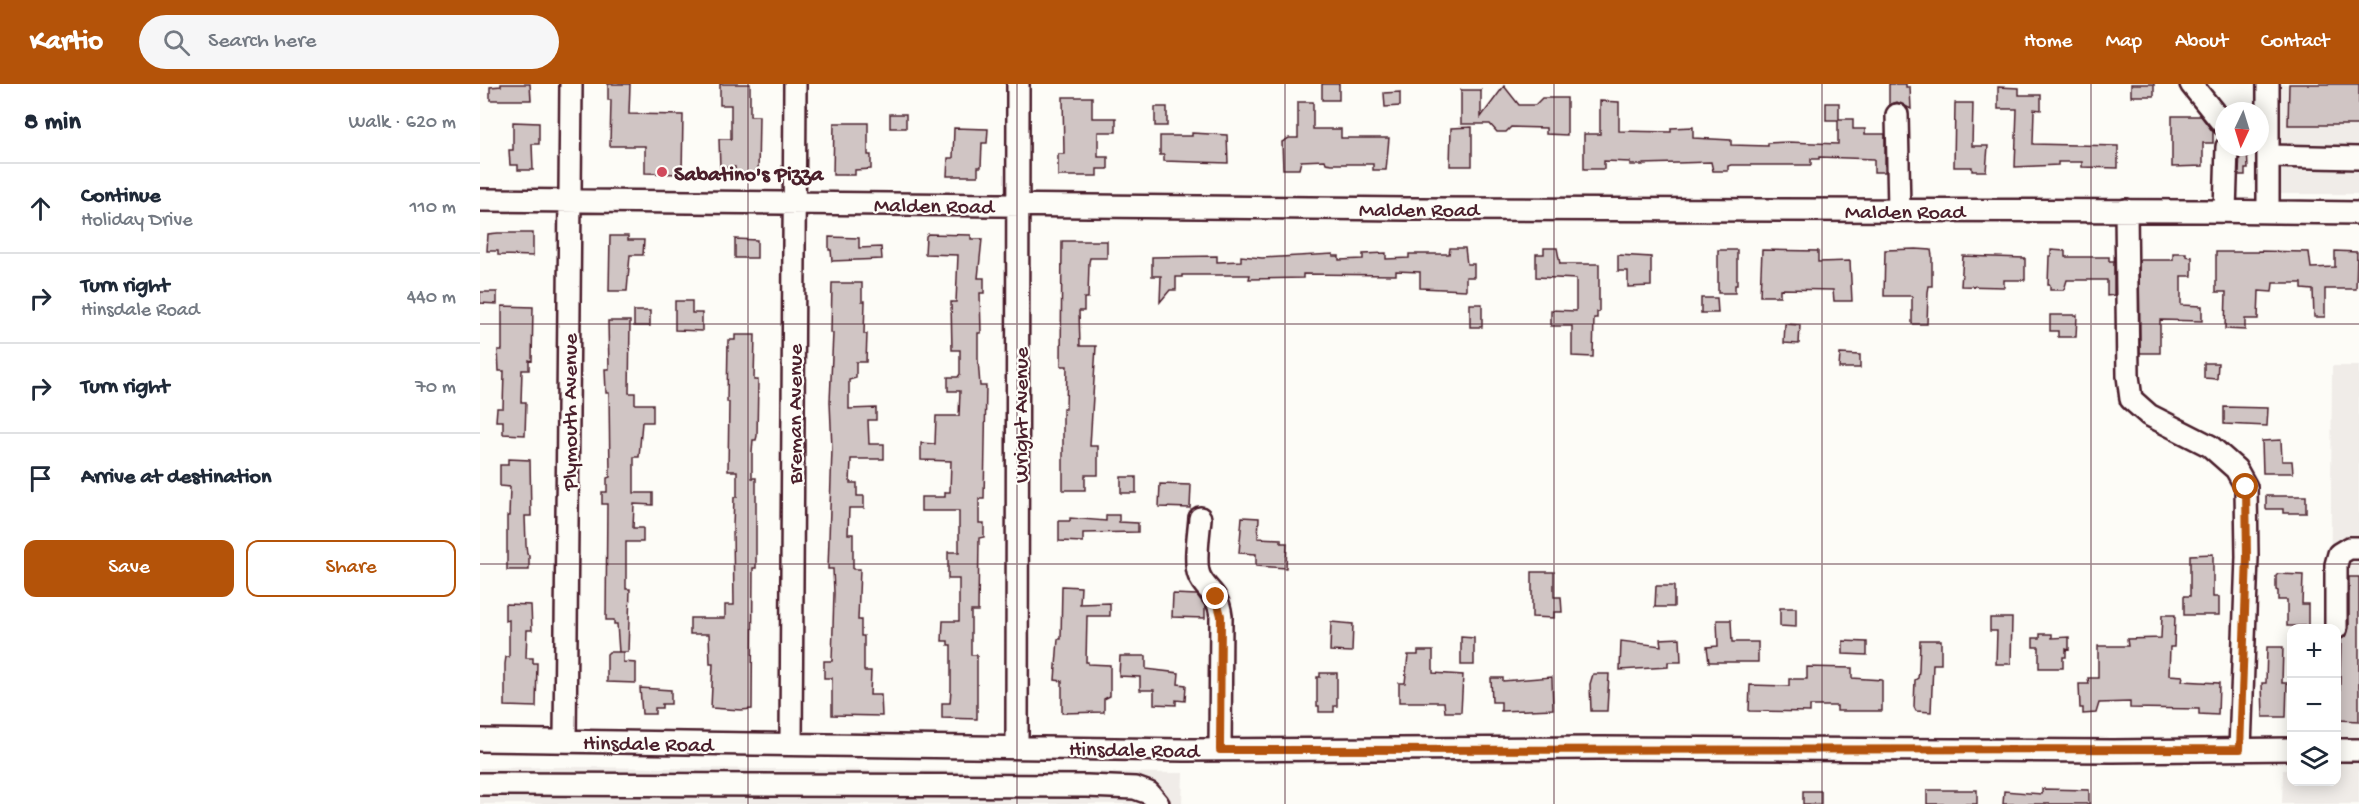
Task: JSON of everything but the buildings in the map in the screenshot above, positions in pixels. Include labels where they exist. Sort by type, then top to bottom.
[{"type":"street","name":"Plymouth Avenue","points":[[565,740],[571,84]]},
{"type":"street","name":"Breman Avenue","points":[[791,744],[795,84]]},
{"type":"street","name":"Wright Avenue","points":[[1017,746],[1020,204],[1018,84]]},
{"type":"street","points":[[2191,84],[2215,114]]},
{"type":"street","points":[[2268,84],[2268,102]]},
{"type":"street","points":[[1898,115],[1899,210]]},
{"type":"street","points":[[2225,211],[2227,156]]},
{"type":"street","points":[[2268,212],[2268,156],[2359,158]]},
{"type":"street","name":"Malden Road","points":[[480,200],[1407,209],[2126,210],[2359,213]]},
{"type":"street","points":[[2126,210],[2128,366],[2131,399],[2149,415],[2210,446],[2236,469],[2246,487],[2247,557],[2240,749]]},
{"type":"street","points":[[1200,518],[1197,569],[1199,578],[1216,597],[1221,616],[1220,750]]},
{"type":"street","points":[[2336,624],[2336,565],[2339,554],[2349,548],[2359,548]]},
{"type":"street","name":"Hinsdale Road","points":[[480,740],[1220,750],[2287,749]]},
{"type":"street","points":[[2341,750],[2359,750]]},
{"type":"street","points":[[480,784],[1087,786],[1136,788],[1149,793],[1158,804]]},
{"type":"shaded area","points":[[2254,84],[2359,84],[2359,194],[2254,194],[2254,156],[2269,156],[2269,102],[2254,102]]},
{"type":"shaded area","points":[[2332,366],[2359,366],[2359,804],[2282,804],[2283,770],[2287,770],[2287,786],[2341,786],[2341,624],[2330,624]]},
{"type":"shaded area","points":[[480,768],[1183,773],[1182,804],[480,804]]},
{"type":"place","name":"Sabatino's Pizza","points":[[662,172]]},
{"type":"route","points":[[1216,597],[1220,605],[1221,616],[1220,750],[1773,748],[2113,751],[2240,749],[2247,557],[2246,487]]}]
